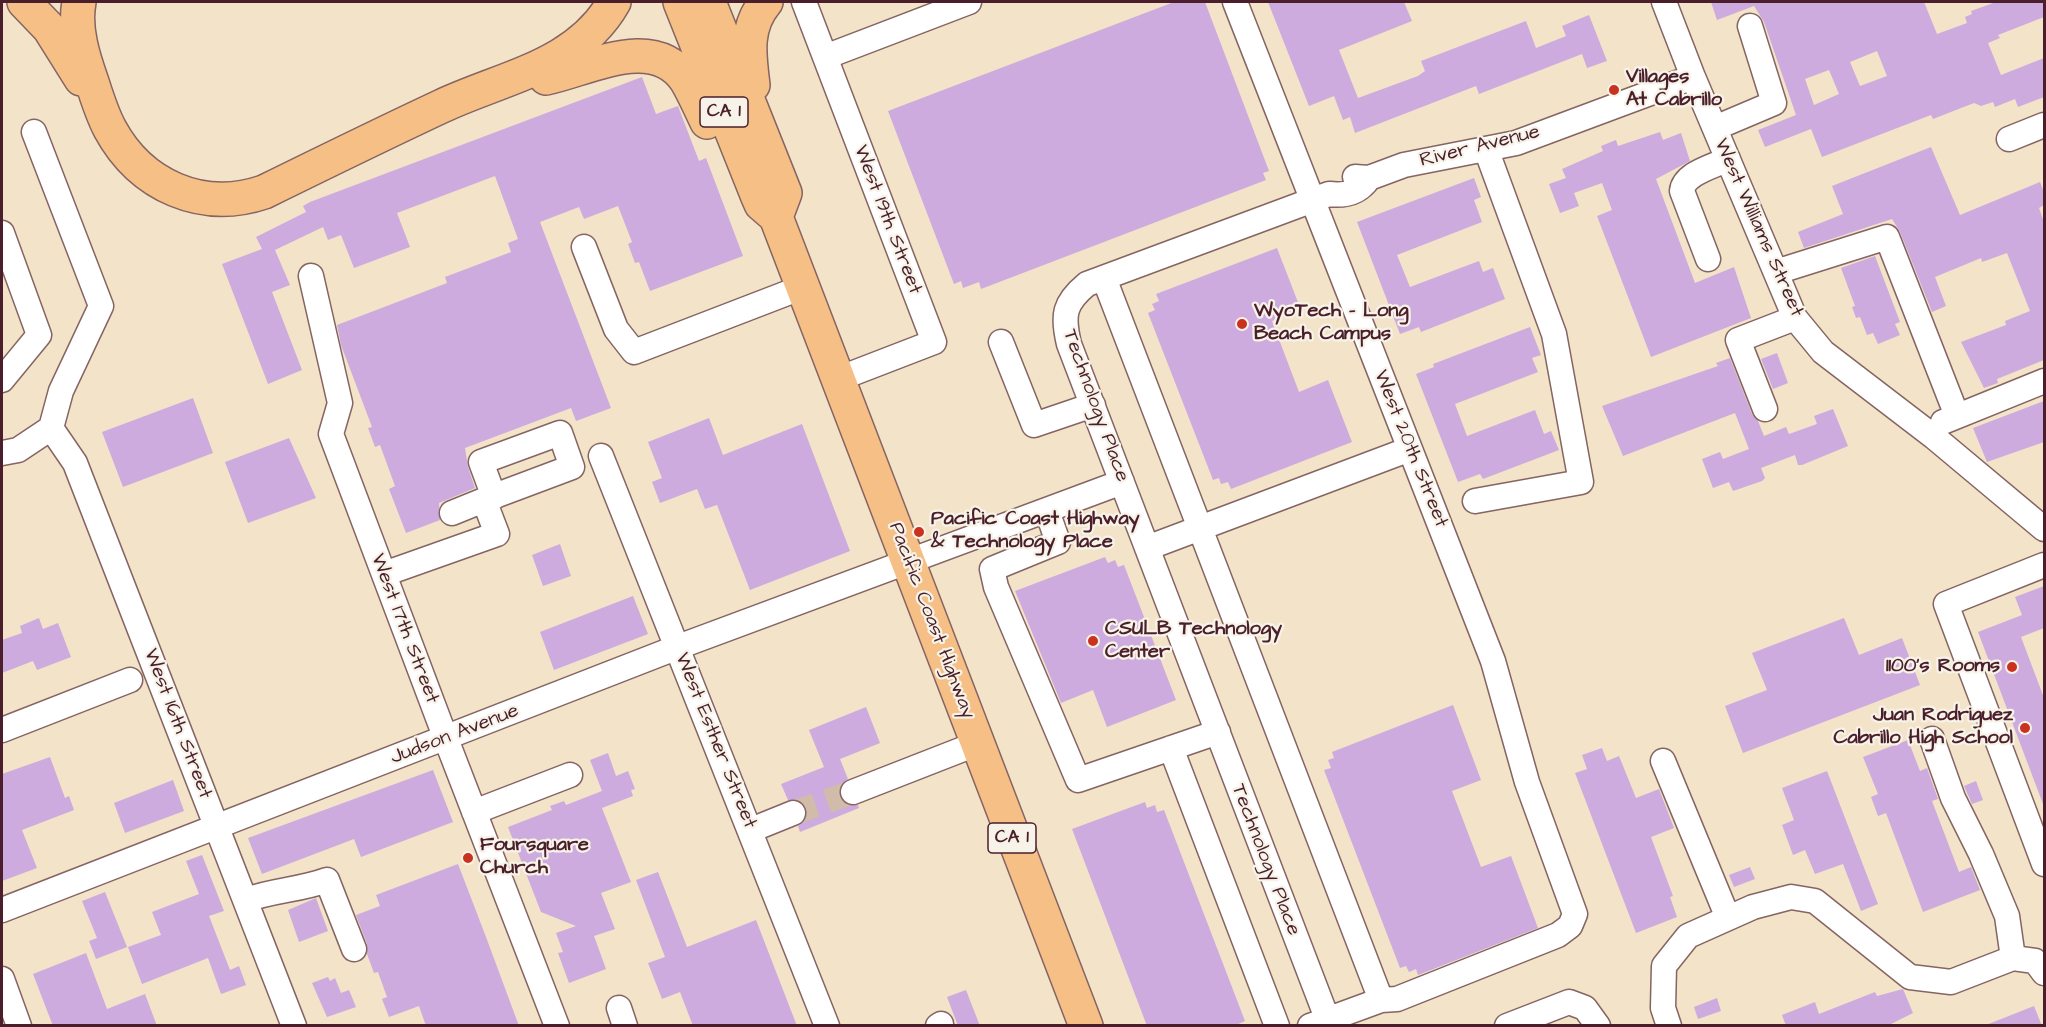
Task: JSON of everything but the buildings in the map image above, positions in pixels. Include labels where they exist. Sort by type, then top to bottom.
[{"type":"highway","points":[[24,2],[49,28],[126,153],[152,178],[167,188],[191,196],[224,200],[264,192],[445,105],[544,65],[578,45],[603,20],[614,2]]},
{"type":"highway","points":[[79,2],[78,30],[101,111]]},
{"type":"highway","name":"Pacific Coast Highway","points":[[680,2],[803,287],[909,561],[976,744],[1086,1026]]},
{"type":"highway","name":"CA 1","points":[[709,2],[785,193],[767,207]]},
{"type":"highway","points":[[759,128],[749,37],[756,17],[766,2]]},
{"type":"highway","points":[[486,90],[551,77],[615,59],[636,56],[659,58],[685,79],[710,127],[767,207]]},
{"type":"street","name":"West 19th Street","points":[[804,2],[934,342],[838,379]]},
{"type":"street","points":[[825,57],[969,2]]},
{"type":"street","name":"West 20th Street","points":[[1235,2],[1320,198],[1410,449],[1493,661],[1527,783],[1575,914],[1570,926],[1558,935],[1397,999],[1381,1000]]},
{"type":"street","name":"West Williams Street","points":[[1664,2],[1693,77],[1795,318],[1822,352],[1924,429],[2044,529]]},
{"type":"street","points":[[1715,128],[1774,103],[1750,26]]},
{"type":"street","name":"River Avenue","points":[[1320,198],[1337,183],[1357,176],[1369,178],[1404,165],[1516,142],[1693,77]]},
{"type":"street","points":[[2009,139],[2044,125]]},
{"type":"street","points":[[2,453],[18,450],[51,428],[61,391],[101,306],[34,132]]},
{"type":"street","points":[[1475,501],[1581,482],[1554,334],[1486,148]]},
{"type":"street","points":[[1707,259],[1682,186],[1686,179],[1728,159]]},
{"type":"street","name":"Technology Place","points":[[1320,198],[1087,284],[1072,297],[1065,318],[1069,344],[1218,732],[1322,1024]]},
{"type":"street","points":[[2,233],[39,335],[2,380]]},
{"type":"street","points":[[1776,272],[1887,237],[1957,416]]},
{"type":"street","points":[[584,247],[616,329],[634,352],[803,287]]},
{"type":"street","name":"West 17th Street","points":[[311,276],[340,403],[331,434],[557,1026]]},
{"type":"street","points":[[1104,278],[1381,1000],[1322,1024]]},
{"type":"street","points":[[1765,409],[1738,340],[1795,318]]},
{"type":"street","points":[[1001,342],[1034,425],[1093,405]]},
{"type":"street","points":[[1924,429],[2044,381]]},
{"type":"street","name":"West 16th Street","points":[[51,428],[75,463],[294,1026]]},
{"type":"street","points":[[1147,548],[1410,449]]},
{"type":"street","name":"West Esther Street","points":[[602,456],[827,1026]]},
{"type":"street","name":"Judson Avenue","points":[[2,910],[678,647],[1122,482]]},
{"type":"street","points":[[384,574],[497,534],[489,498],[452,513]]},
{"type":"street","points":[[1047,511],[1058,542],[992,569],[996,587],[1078,780],[1218,732]]},
{"type":"street","points":[[2044,565],[1946,604],[2044,864]]},
{"type":"street","points":[[2,730],[130,680]]},
{"type":"street","points":[[1932,740],[1953,798],[1981,854],[2007,916],[2013,958]]},
{"type":"street","points":[[853,792],[976,744]]},
{"type":"street","points":[[1171,748],[1277,1026]]},
{"type":"street","points":[[1663,761],[1728,918]]},
{"type":"street","points":[[474,812],[570,775]]},
{"type":"street","points":[[751,830],[793,813]]},
{"type":"street","points":[[246,900],[270,891],[303,889],[327,880],[354,949]]},
{"type":"street","points":[[1669,1026],[1663,1008],[1664,966],[1688,936],[1753,907],[1791,897],[1815,901],[1910,977],[1951,982],[2013,958],[2035,961],[2044,973]]},
{"type":"street","points":[[2,979],[19,1026]]},
{"type":"street","points":[[1507,1026],[1569,1002],[1585,1008],[1598,1026]]},
{"type":"tunnel","points":[[793,813],[853,792]]},
{"type":"place","name":"Villages At Cabrillo","points":[[1614,90]]},
{"type":"place","name":"WyoTech - Long Beach Campus","points":[[1242,324]]},
{"type":"place","name":"Pacific Coast Highway & Technology Place","points":[[919,532]]},
{"type":"place","name":"CSULB Technology Center","points":[[1093,641]]},
{"type":"place","name":"1100's Rooms","points":[[2012,667]]},
{"type":"place","name":"Juan Rodriguez Cabrillo High School","points":[[2025,728]]},
{"type":"place","name":"Foursquare Church","points":[[468,858]]}]
